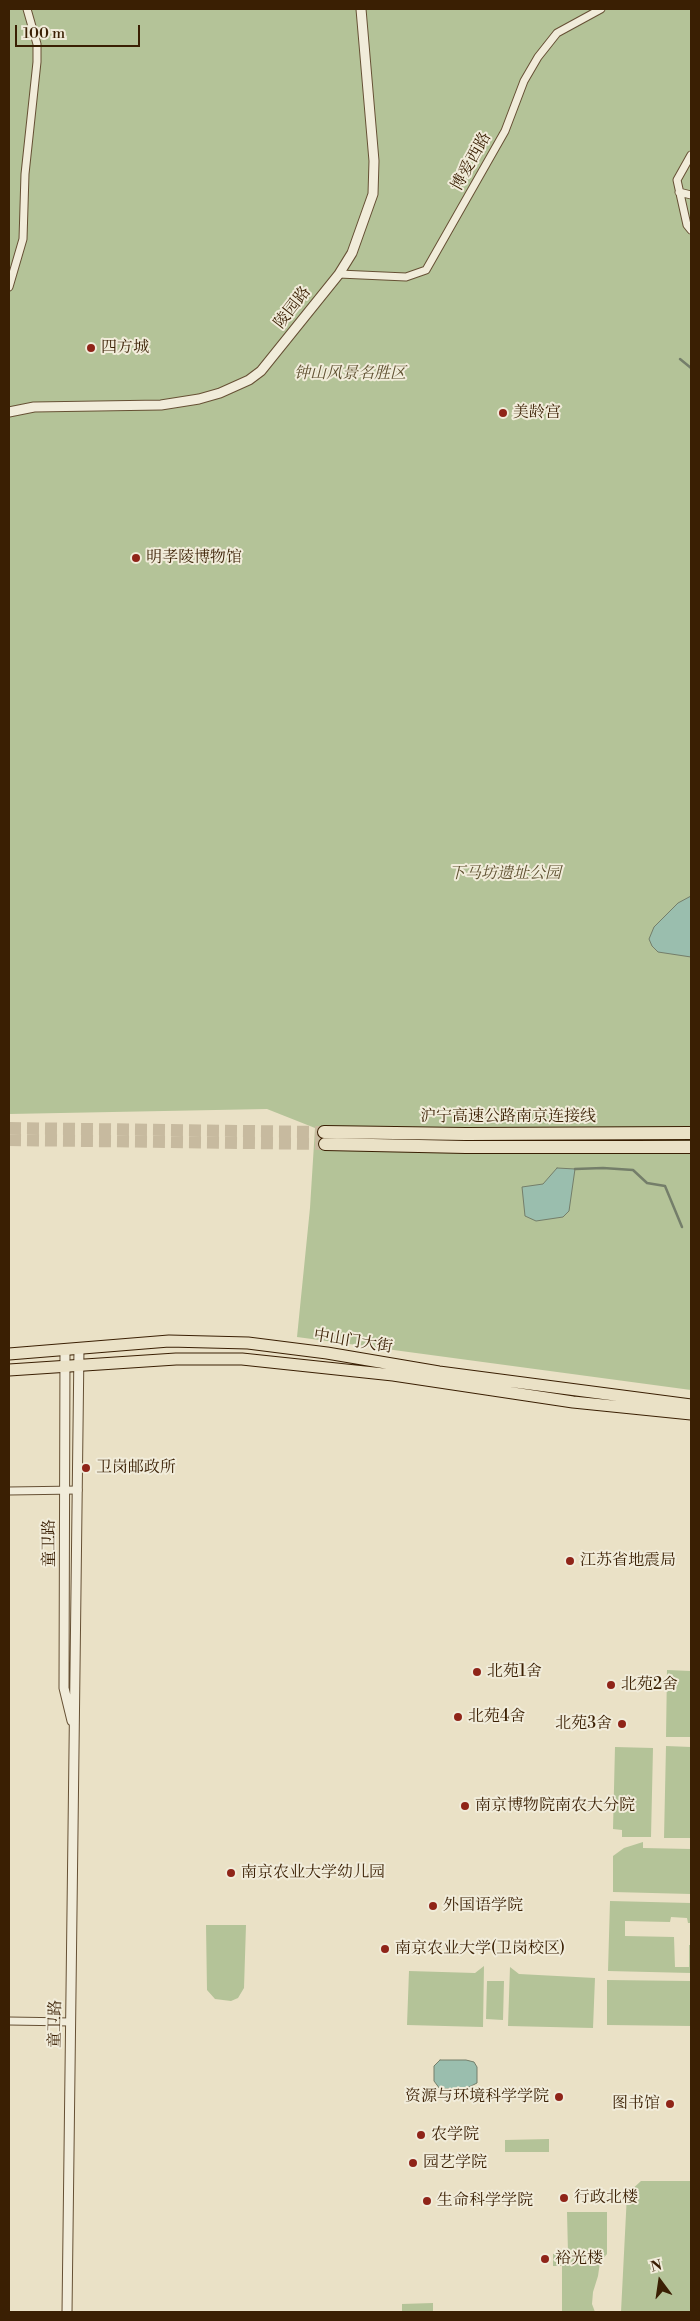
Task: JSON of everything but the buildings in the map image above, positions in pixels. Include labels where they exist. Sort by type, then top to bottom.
[{"type":"highway","name":"沪宁高速公路南京连接线","points":[[691,1133],[466,1134],[324,1138],[466,1147],[691,1147]]},
{"type":"main road","name":"中山门大街","points":[[9,1354],[169,1341],[248,1343],[327,1353],[439,1372],[691,1406]]},
{"type":"main road","name":"中山门大街","points":[[9,1370],[176,1359],[252,1360],[393,1375],[573,1402],[691,1414]]},
{"type":"street","points":[[9,287],[23,239],[25,174],[36,62],[37,44],[27,9]]},
{"type":"street","name":"陵园路","points":[[9,412],[34,407],[161,405],[199,399],[220,393],[249,380],[261,372],[339,274],[352,254],[374,194],[375,179],[361,9]]},
{"type":"street","name":"博爱西路","points":[[339,274],[406,278],[426,270],[505,131],[524,82],[538,56],[557,32],[601,9]]},
{"type":"street","points":[[691,154],[676,180],[687,225],[691,230]]},
{"type":"street","points":[[679,192],[691,195]]},
{"type":"street","name":"童卫路","points":[[67,2312],[73,1750],[75,1736],[80,1348]]},
{"type":"street","name":"童卫路","points":[[65,1349],[64,1688],[75,1736]]},
{"type":"street","points":[[9,1491],[78,1490]]},
{"type":"street","points":[[9,2021],[71,2022]]},
{"type":"green space","name":"钟山风景名胜区","points":[[9,9],[691,9],[691,1390],[297,1337],[310,1208],[315,1128],[267,1109],[9,1114]]},
{"type":"green space","points":[[667,1670],[691,1671],[691,1737],[666,1737]]},
{"type":"green space","points":[[666,1746],[691,1747],[691,1838],[664,1838]]},
{"type":"green space","points":[[615,1747],[653,1748],[651,1837],[622,1837],[622,1830],[613,1829]]},
{"type":"green space","points":[[643,1842],[643,1848],[691,1849],[691,1894],[613,1892],[613,1856],[624,1848]]},
{"type":"green space","points":[[610,1901],[691,1903],[691,1923],[688,1923],[687,1918],[671,1917],[670,1922],[625,1921],[625,1936],[674,1937],[675,1967],[689,1967],[689,1945],[691,1945],[691,1973],[608,1971]]},
{"type":"green space","points":[[206,1925],[246,1925],[244,1988],[238,1998],[231,2001],[215,1999],[207,1990]]},
{"type":"green space","points":[[484,1966],[483,2027],[407,2025],[409,1971],[475,1973]]},
{"type":"green space","points":[[510,1967],[519,1974],[595,1978],[593,2028],[508,2026]]},
{"type":"green space","points":[[607,1980],[691,1981],[691,2026],[607,2025]]},
{"type":"green space","points":[[487,1981],[504,1981],[503,2020],[486,2019]]},
{"type":"green space","points":[[549,2139],[549,2152],[505,2152],[505,2140]]},
{"type":"green space","points":[[641,2181],[691,2181],[691,2312],[621,2312],[627,2194]]},
{"type":"green space","points":[[567,2212],[607,2212],[607,2254],[600,2262],[593,2292],[592,2304],[595,2312],[562,2312],[562,2266],[553,2266],[553,2254],[568,2253]]},
{"type":"green space","points":[[433,2303],[433,2312],[402,2312],[402,2304]]},
{"type":"shaded area","points":[[691,896],[691,957],[658,952],[652,946],[649,939],[654,927],[678,903]]},
{"type":"shaded area","points":[[557,1168],[575,1169],[569,1211],[563,1217],[536,1221],[525,1216],[522,1187],[543,1184]]},
{"type":"shaded area","points":[[440,2060],[466,2060],[474,2062],[477,2067],[477,2083],[467,2088],[440,2089],[434,2081],[434,2066]]},
{"type":"waterway","points":[[680,359],[691,368]]},
{"type":"waterway","points":[[575,1169],[633,1170],[647,1183],[665,1186],[682,1227]]},
{"type":"tunnel","points":[[9,1128],[324,1132]]},
{"type":"tunnel","points":[[9,1140],[325,1144]]},
{"type":"place","name":"四方城","points":[[91,348]]},
{"type":"place","name":"美龄宫","points":[[503,413]]},
{"type":"place","name":"明孝陵博物馆","points":[[136,558]]},
{"type":"place","name":"卫岗邮政所","points":[[86,1468]]},
{"type":"place","name":"江苏省地震局","points":[[570,1561]]},
{"type":"place","name":"北苑1舍","points":[[477,1672]]},
{"type":"place","name":"北苑2舍","points":[[611,1685]]},
{"type":"place","name":"北苑4舍","points":[[458,1717]]},
{"type":"place","name":"北苑3舍","points":[[622,1724]]},
{"type":"place","name":"南京博物院南农大分院","points":[[465,1806]]},
{"type":"place","name":"南京农业大学幼儿园","points":[[231,1873]]},
{"type":"place","name":"外国语学院","points":[[433,1906]]},
{"type":"place","name":"南京农业大学(卫岗校区)","points":[[385,1949]]},
{"type":"place","name":"资源与环境科学学院","points":[[559,2097]]},
{"type":"place","name":"图书馆","points":[[670,2104]]},
{"type":"place","name":"农学院","points":[[421,2135]]},
{"type":"place","name":"园艺学院","points":[[413,2163]]},
{"type":"place","name":"行政北楼","points":[[564,2198]]},
{"type":"place","name":"生命科学学院","points":[[427,2201]]},
{"type":"place","name":"裕光楼","points":[[545,2259]]},
{"type":"park label","name":"下马坊遗址公园","points":[[505,874]]}]
